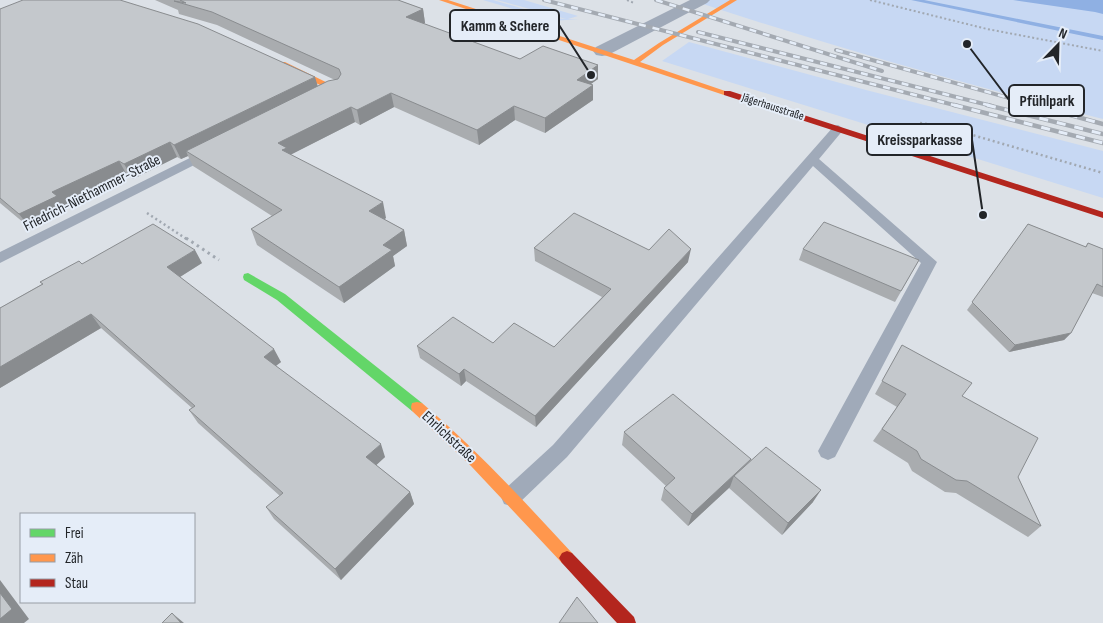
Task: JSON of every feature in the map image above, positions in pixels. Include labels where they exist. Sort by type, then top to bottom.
[{"type":"street","name":"Jägerhausstraße","points":[[442,0],[1103,215]]},
{"type":"street","points":[[602,51],[702,0]]},
{"type":"street","points":[[636,62],[660,44],[734,0]]},
{"type":"street","points":[[269,58],[334,88]]},
{"type":"street","name":"Ehrlichstraße","points":[[248,277],[280,297],[435,422],[511,497],[628,623]]},
{"type":"lane","points":[[317,97],[334,88]]},
{"type":"lane","points":[[511,497],[560,451],[838,129]]},
{"type":"lane","name":"Friedrich-Niethammer-Straße","points":[[0,258],[224,144]]},
{"type":"lane","points":[[812,159],[928,262],[828,451]]},
{"type":"path","points":[[870,0],[987,29],[1103,51]]},
{"type":"path","points":[[913,124],[928,123],[945,127],[1103,173]]},
{"type":"path","points":[[121,196],[248,277]]},
{"type":"shaded area","points":[[483,0],[493,0],[555,18],[566,19],[497,0],[524,0],[578,16],[568,19],[579,19],[553,21]]},
{"type":"shaded area","points":[[691,0],[1103,0],[1103,119],[896,63],[793,33]]},
{"type":"shaded area","points":[[689,42],[1103,151],[1103,198],[662,61]]},
{"type":"water","points":[[1013,0],[1103,0],[1103,14],[1095,12]]},
{"type":"building","points":[[23,0],[120,0],[198,24],[315,77],[174,145],[170,142],[124,164],[119,161],[52,192],[57,196],[19,214],[0,198],[0,9]]},
{"type":"building","points":[[180,0],[398,0],[423,9],[406,17],[520,59],[543,46],[598,65],[577,80],[593,85],[545,118],[514,106],[477,130],[391,93],[357,110],[351,107],[278,143],[287,148],[282,150],[383,202],[369,211],[404,230],[383,245],[392,250],[339,287],[251,229],[282,210],[186,151],[328,81],[338,79],[341,74],[339,69],[212,12],[174,1],[186,3]]},
{"type":"building","points":[[574,213],[649,250],[669,229],[691,249],[535,416],[464,369],[459,374],[417,346],[453,317],[493,343],[514,323],[554,347],[611,289],[534,248]]},
{"type":"building","points":[[824,222],[919,260],[901,291],[803,249]]},
{"type":"building","points":[[153,224],[195,250],[167,267],[274,349],[264,357],[381,444],[366,457],[410,492],[335,569],[266,507],[283,493],[189,410],[195,406],[91,314],[0,367],[0,308],[43,284],[40,282],[79,261],[82,264]]},
{"type":"building","points":[[1028,224],[1086,247],[1088,243],[1103,249],[1103,287],[1097,284],[1071,333],[1015,345],[972,302]]},
{"type":"building","points":[[902,345],[972,383],[962,396],[1038,438],[1018,477],[1041,526],[967,481],[956,480],[921,459],[917,451],[882,429],[906,394],[882,381]]},
{"type":"building","points":[[673,394],[751,459],[692,514],[664,488],[675,478],[624,432]]},
{"type":"building","points":[[766,447],[821,490],[788,523],[734,476]]},
{"type":"building","points":[[0,593],[12,609],[0,619]]},
{"type":"building","points":[[577,597],[598,623],[559,623]]},
{"type":"building","points":[[172,613],[181,623],[162,623]]},
{"type":"waterway","points":[[914,0],[1103,38]]},
{"type":"railway","points":[[544,0],[958,106]]},
{"type":"railway","points":[[656,0],[882,71]]},
{"type":"railway","points":[[698,32],[992,106]]},
{"type":"railway","points":[[836,50],[1038,106]]},
{"type":"railway","points":[[954,105],[1103,143]]},
{"type":"railway","points":[[987,105],[1103,134]]},
{"type":"railway","points":[[1034,105],[1103,124]]},
{"type":"traffic: fast","points":[[248,277],[281,297],[417,407]]},
{"type":"traffic: slow","points":[[442,0],[727,93]]},
{"type":"traffic: slow","points":[[636,62],[661,44],[734,0]]},
{"type":"traffic: slow","points":[[282,64],[334,88]]},
{"type":"traffic: slow","points":[[417,407],[476,461],[567,558]]},
{"type":"traffic: jam","points":[[727,93],[1103,215]]},
{"type":"traffic: jam","points":[[567,558],[628,623]]},
{"type":"place","name":"Pfühlpark","points":[[967,44]]},
{"type":"place","name":"Kamm & Schere","points":[[591,75]]},
{"type":"place","name":"Kreissparkasse","points":[[983,215]]}]
